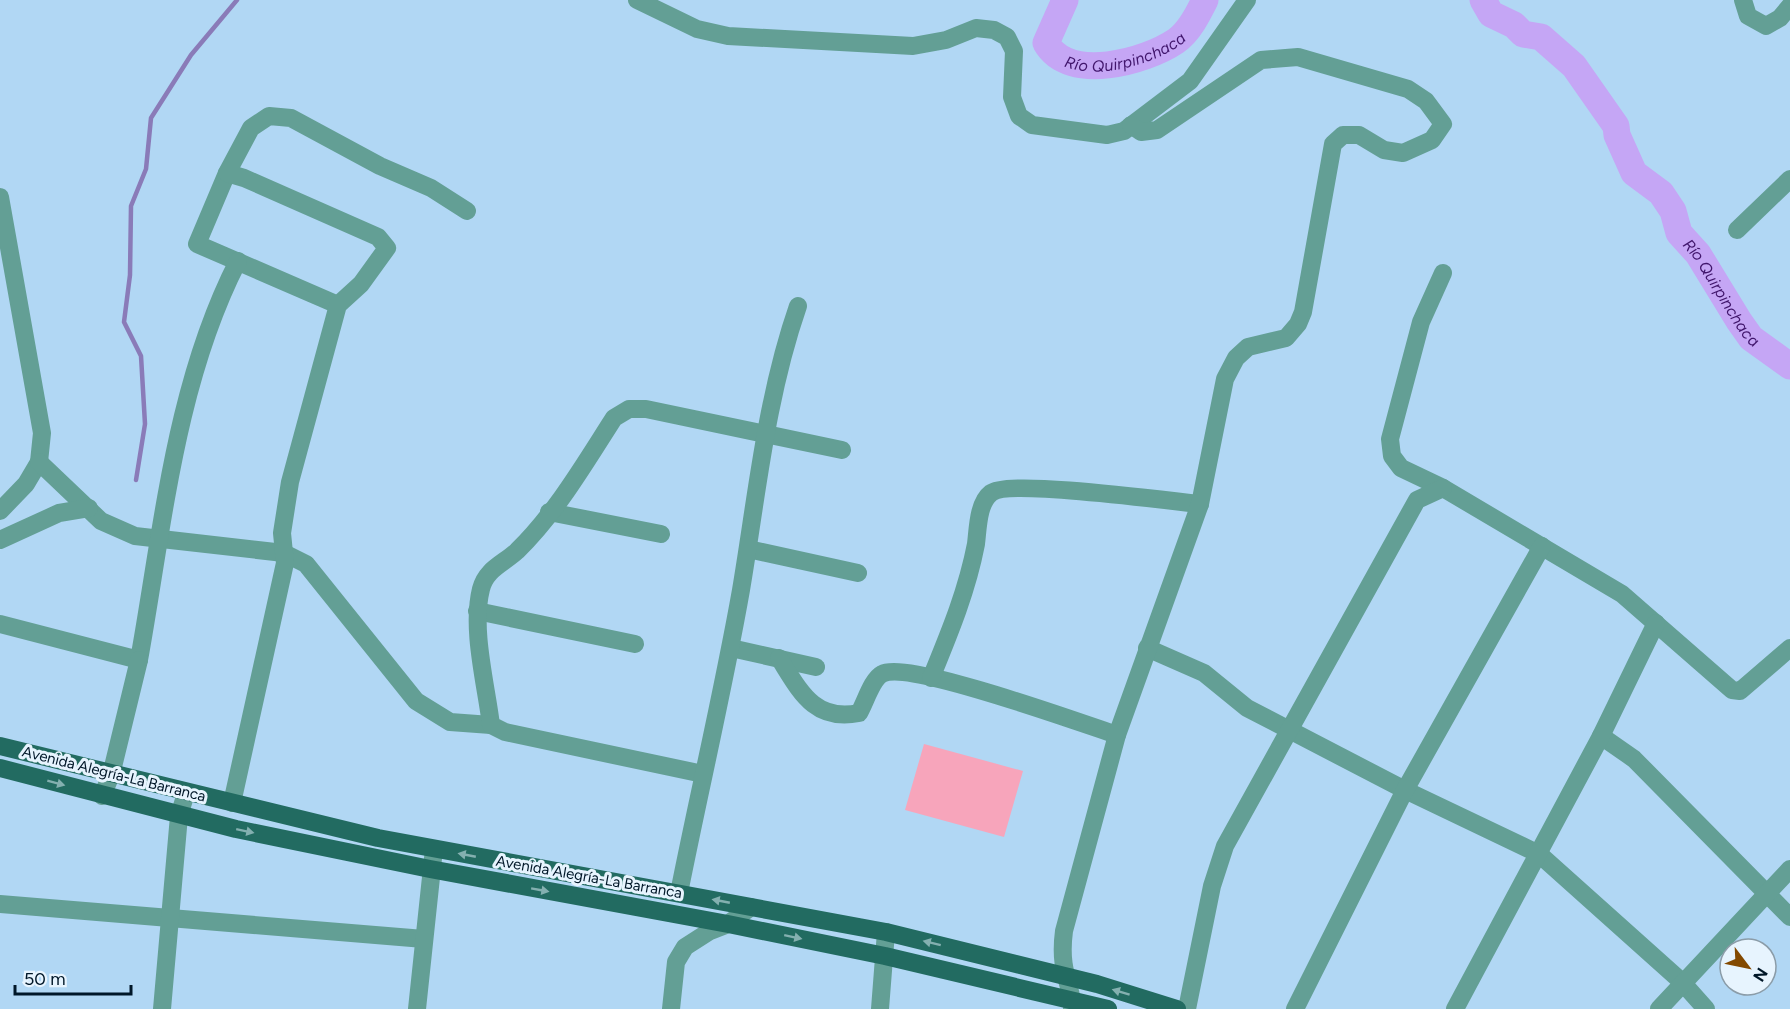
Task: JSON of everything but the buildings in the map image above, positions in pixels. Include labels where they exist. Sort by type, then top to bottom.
[{"type":"main road","name":"Avenida Alegría-La Barranca","points":[[0,746],[186,793],[434,849],[886,932],[1066,976],[1177,1009]]},
{"type":"main road","name":"Avenida Alegría-La Barranca","points":[[0,768],[179,816],[430,869],[728,924],[885,956],[1072,1004],[1108,1009]]},
{"type":"street","points":[[637,0],[697,29],[728,36],[913,46],[946,40],[976,28],[994,30],[1007,37],[1014,51],[1012,97],[1019,116],[1032,124],[1107,135],[1124,131],[1190,81],[1247,0]]},
{"type":"street","points":[[1743,0],[1748,16],[1766,26],[1790,26]]},
{"type":"street","points":[[1766,26],[1780,18],[1790,6]]},
{"type":"street","points":[[1072,1004],[1066,976],[1064,931],[1117,735],[1200,504],[1225,379],[1236,358],[1248,347],[1286,338],[1298,324],[1304,312],[1332,144],[1343,135],[1359,135],[1384,150],[1403,153],[1432,140],[1443,124],[1426,101],[1408,89],[1298,57],[1261,60],[1157,130],[1141,132],[1131,125]]},
{"type":"street","points":[[338,305],[197,243],[227,173],[251,128],[269,116],[291,118],[380,166],[431,188],[467,211]]},
{"type":"street","points":[[227,173],[244,178],[378,237],[387,248],[361,284],[338,305],[290,482],[282,533],[285,563],[281,586],[232,802]]},
{"type":"street","points":[[1737,230],[1790,179]]},
{"type":"street","points":[[0,197],[6,259],[42,433],[39,462],[26,484],[1,509]]},
{"type":"street","points":[[102,796],[111,775],[139,660],[177,443],[195,368],[225,287],[238,261]]},
{"type":"street","points":[[1443,273],[1421,322],[1390,439],[1392,456],[1401,468],[1443,488],[1622,594],[1732,690],[1740,691],[1790,648]]},
{"type":"street","points":[[679,893],[731,648],[762,465],[764,434],[781,353],[798,306]]},
{"type":"street","points":[[490,725],[477,611],[488,572],[517,551],[549,513],[614,418],[629,409],[646,409],[842,450]]},
{"type":"street","points":[[39,462],[101,521],[135,536],[284,553],[314,570],[416,701],[450,722],[490,725],[505,732],[703,774]]},
{"type":"street","points":[[931,678],[962,600],[971,570],[982,507],[990,494],[997,489],[1029,488],[1200,504]]},
{"type":"street","points":[[1187,1009],[1212,886],[1225,846],[1417,500],[1443,488]]},
{"type":"street","points":[[0,540],[59,513],[89,508]]},
{"type":"street","points":[[549,513],[661,534]]},
{"type":"street","points":[[1295,1009],[1405,790],[1542,546]]},
{"type":"street","points":[[748,549],[858,573]]},
{"type":"street","points":[[477,611],[635,644]]},
{"type":"street","points":[[1455,1009],[1601,736],[1656,623]]},
{"type":"street","points":[[0,624],[139,660]]},
{"type":"street","points":[[731,648],[816,667]]},
{"type":"street","points":[[1148,648],[1204,673],[1247,708],[1405,790],[1539,854],[1682,982],[1706,1009]]},
{"type":"street","points":[[778,658],[814,706],[834,714],[859,713],[878,677],[883,673],[900,671],[978,689],[1117,735]]},
{"type":"street","points":[[1601,736],[1634,759],[1790,917]]},
{"type":"street","points":[[162,1009],[179,816],[186,793]]},
{"type":"street","points":[[417,1009],[430,869],[434,849]]},
{"type":"street","points":[[1659,1009],[1790,869]]},
{"type":"street","points":[[0,904],[424,939]]},
{"type":"street","points":[[671,1009],[674,971],[685,947],[728,924],[752,907]]},
{"type":"street","points":[[880,1009],[886,932]]},
{"type":"shaded area","points":[[924,744],[1023,771],[1004,837],[905,810]]},
{"type":"waterway","points":[[136,480],[145,424],[141,356],[124,322],[130,275],[131,206],[146,169],[151,118],[191,55],[237,0]]},
{"type":"waterway","name":"Río Quirpinchaca","points":[[1065,0],[1046,43],[1057,55],[1072,63],[1089,65],[1108,65],[1127,61],[1162,49],[1185,33],[1205,0]]},
{"type":"waterway","name":"Río Quirpinchaca","points":[[1483,0],[1491,14],[1514,25],[1523,34],[1541,37],[1574,66],[1616,126],[1617,135],[1634,173],[1661,193],[1673,211],[1679,233],[1698,254],[1751,338],[1790,366]]}]
